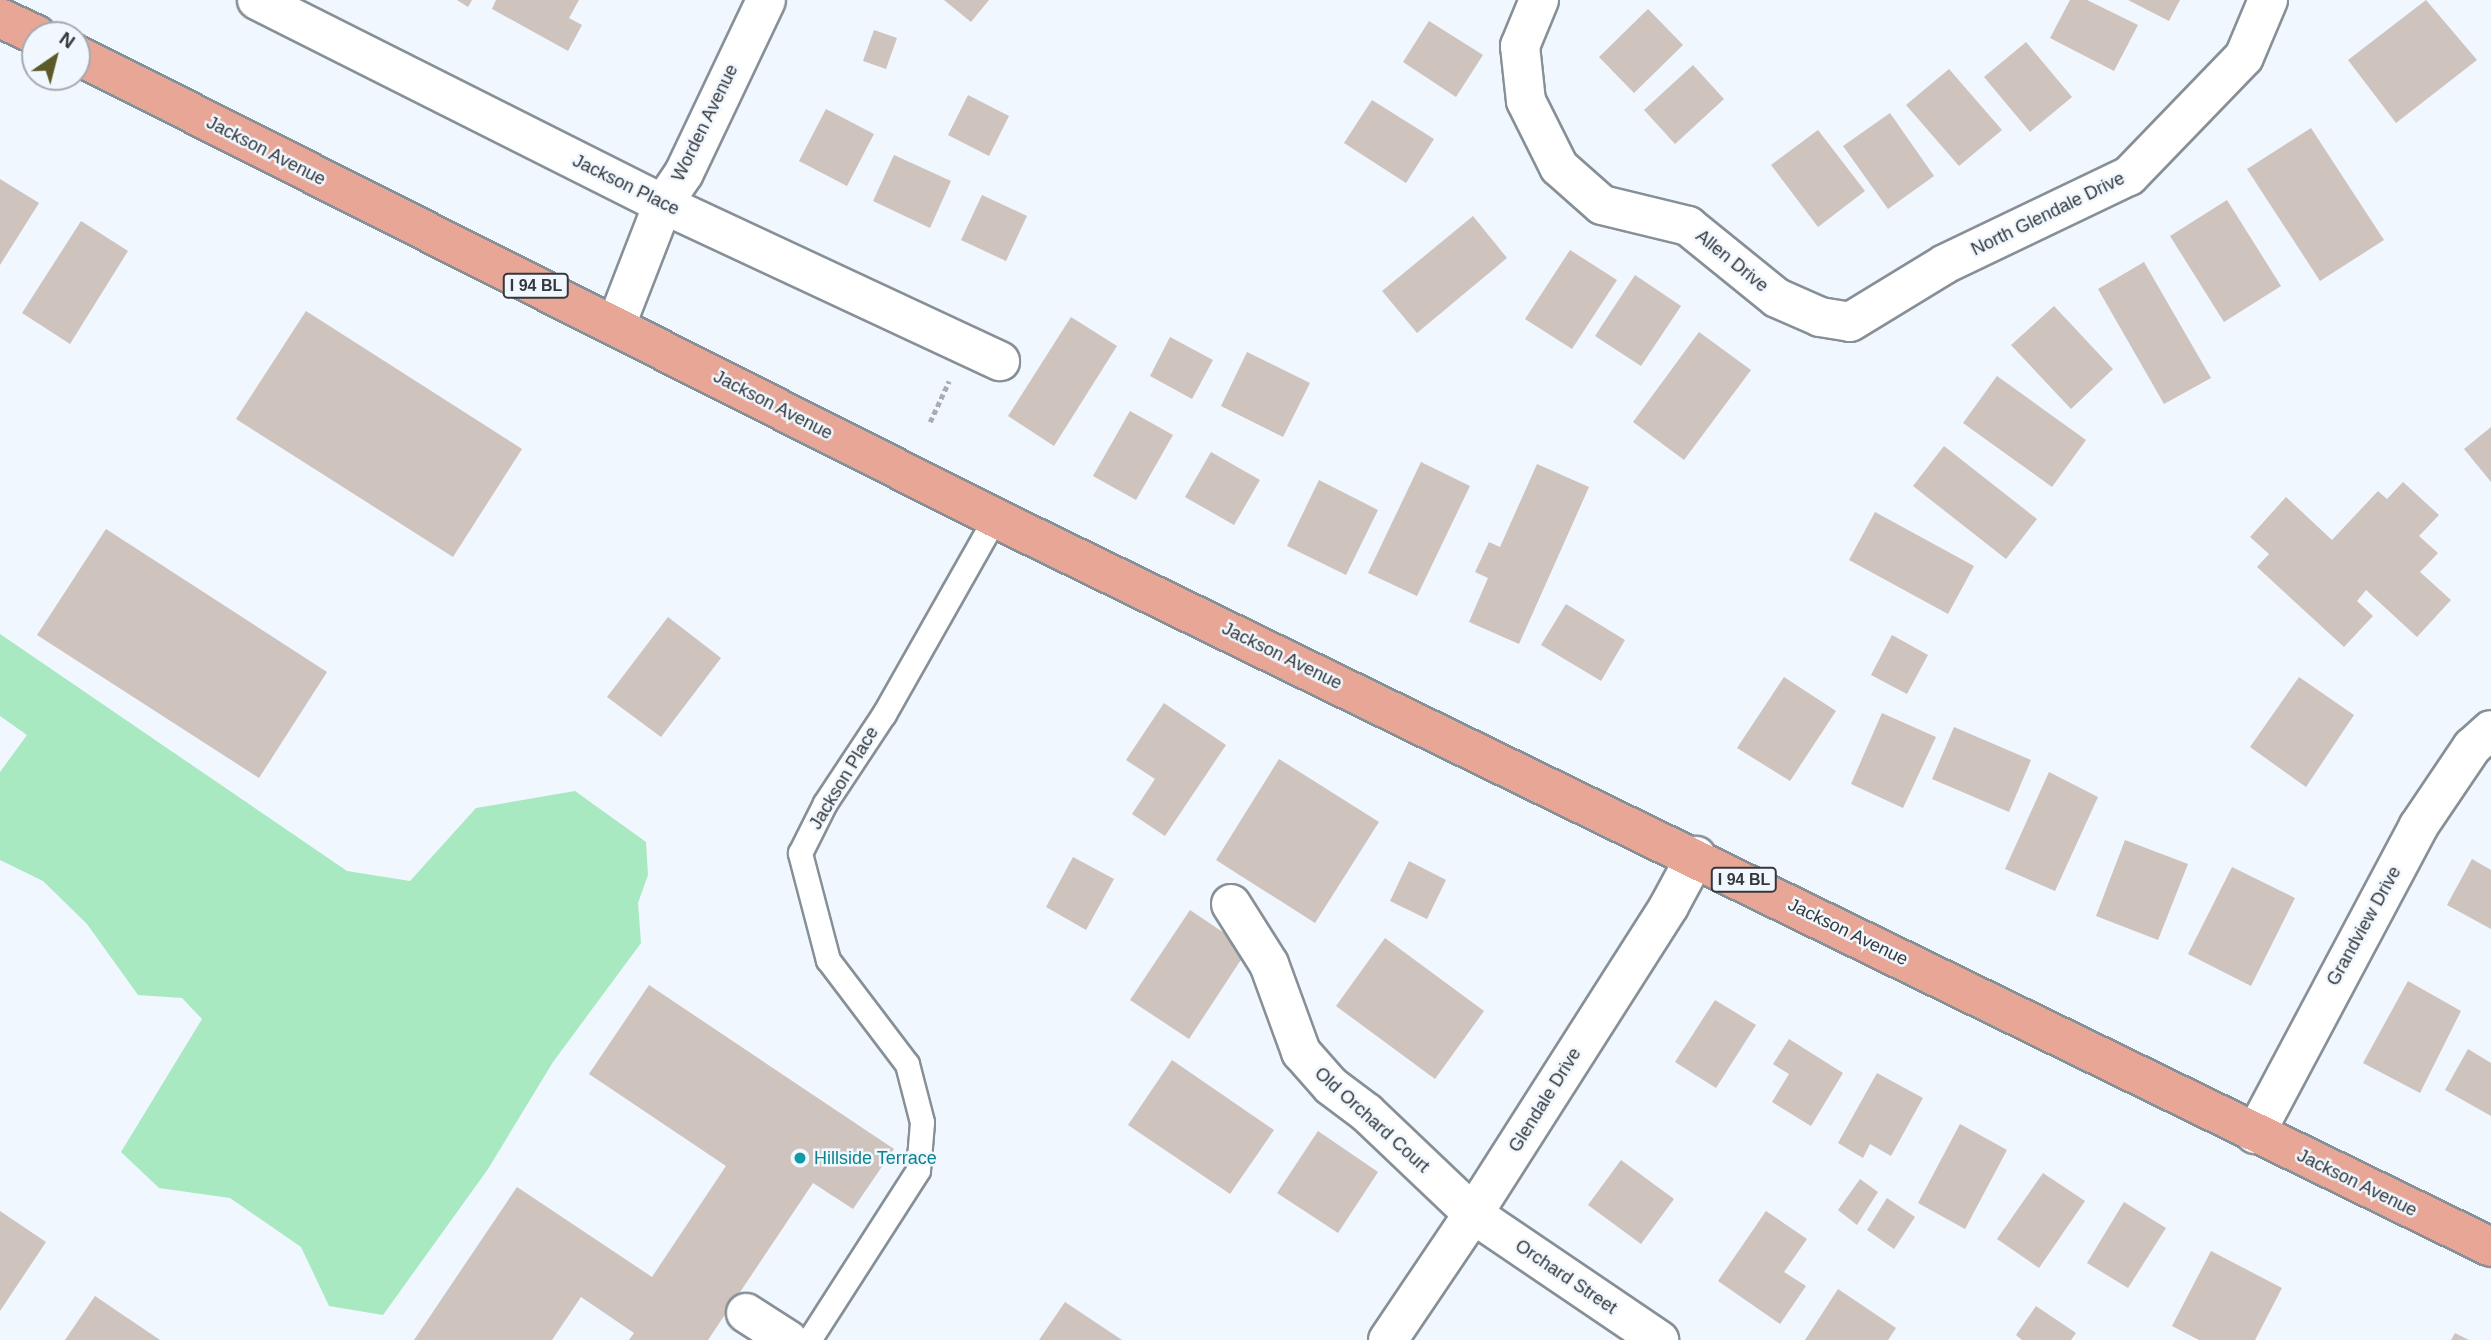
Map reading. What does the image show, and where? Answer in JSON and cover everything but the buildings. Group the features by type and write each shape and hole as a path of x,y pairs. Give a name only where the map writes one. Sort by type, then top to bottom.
{"main road":[{"path":"0,18 21,28"},
{"name":"Jackson Avenue","path":"91,62 995,518 1696,856 2255,1134 2491,1247"}],"street":[{"name":"Jackson Place","path":"257,0 663,204 1000,361"},
{"name":"Worden Avenue","path":"616,325 663,204 684,173 766,0"},
{"name":"Allen Drive","path":"1539,0 1520,46 1527,101 1559,167 1602,205 1688,226 1777,298 1820,317 1850,323 1881,307"},
{"name":"North Glendale Drive","path":"1881,307 1945,264 2129,176 2245,57 2268,0"},
{"name":"Grandview Drive","path":"2255,1134 2418,827 2472,747 2491,730"},
{"name":"Glendale Drive","path":"1388,1340 1474,1214 1696,856"},
{"name":"Old Orchard Court","path":"1231,904 1269,964 1301,1052 1331,1086 1367,1113 1474,1214"},
{"name":"Orchard Street","path":"1474,1214 1659,1340"},
{"path":"746,1313 788,1340"}],"lane":[{"name":"Jackson Place","path":"809,1340 918,1170 922,1122 907,1064 828,960 800,853 825,803 884,714 995,518"}],"path":[{"path":"930,422 953,371"}],"green space":[{"path":"0,634 347,871 410,881 476,808 575,791 646,842 648,875 638,903 641,943 553,1062 488,1169 383,1315 329,1306 301,1247 230,1198 159,1188 121,1152 202,1019 182,998 138,995 87,924 43,881 0,860 0,772 27,735 0,716"}],"place":[{"name":"Hillside Terrace","path":"800,1158"}]}
